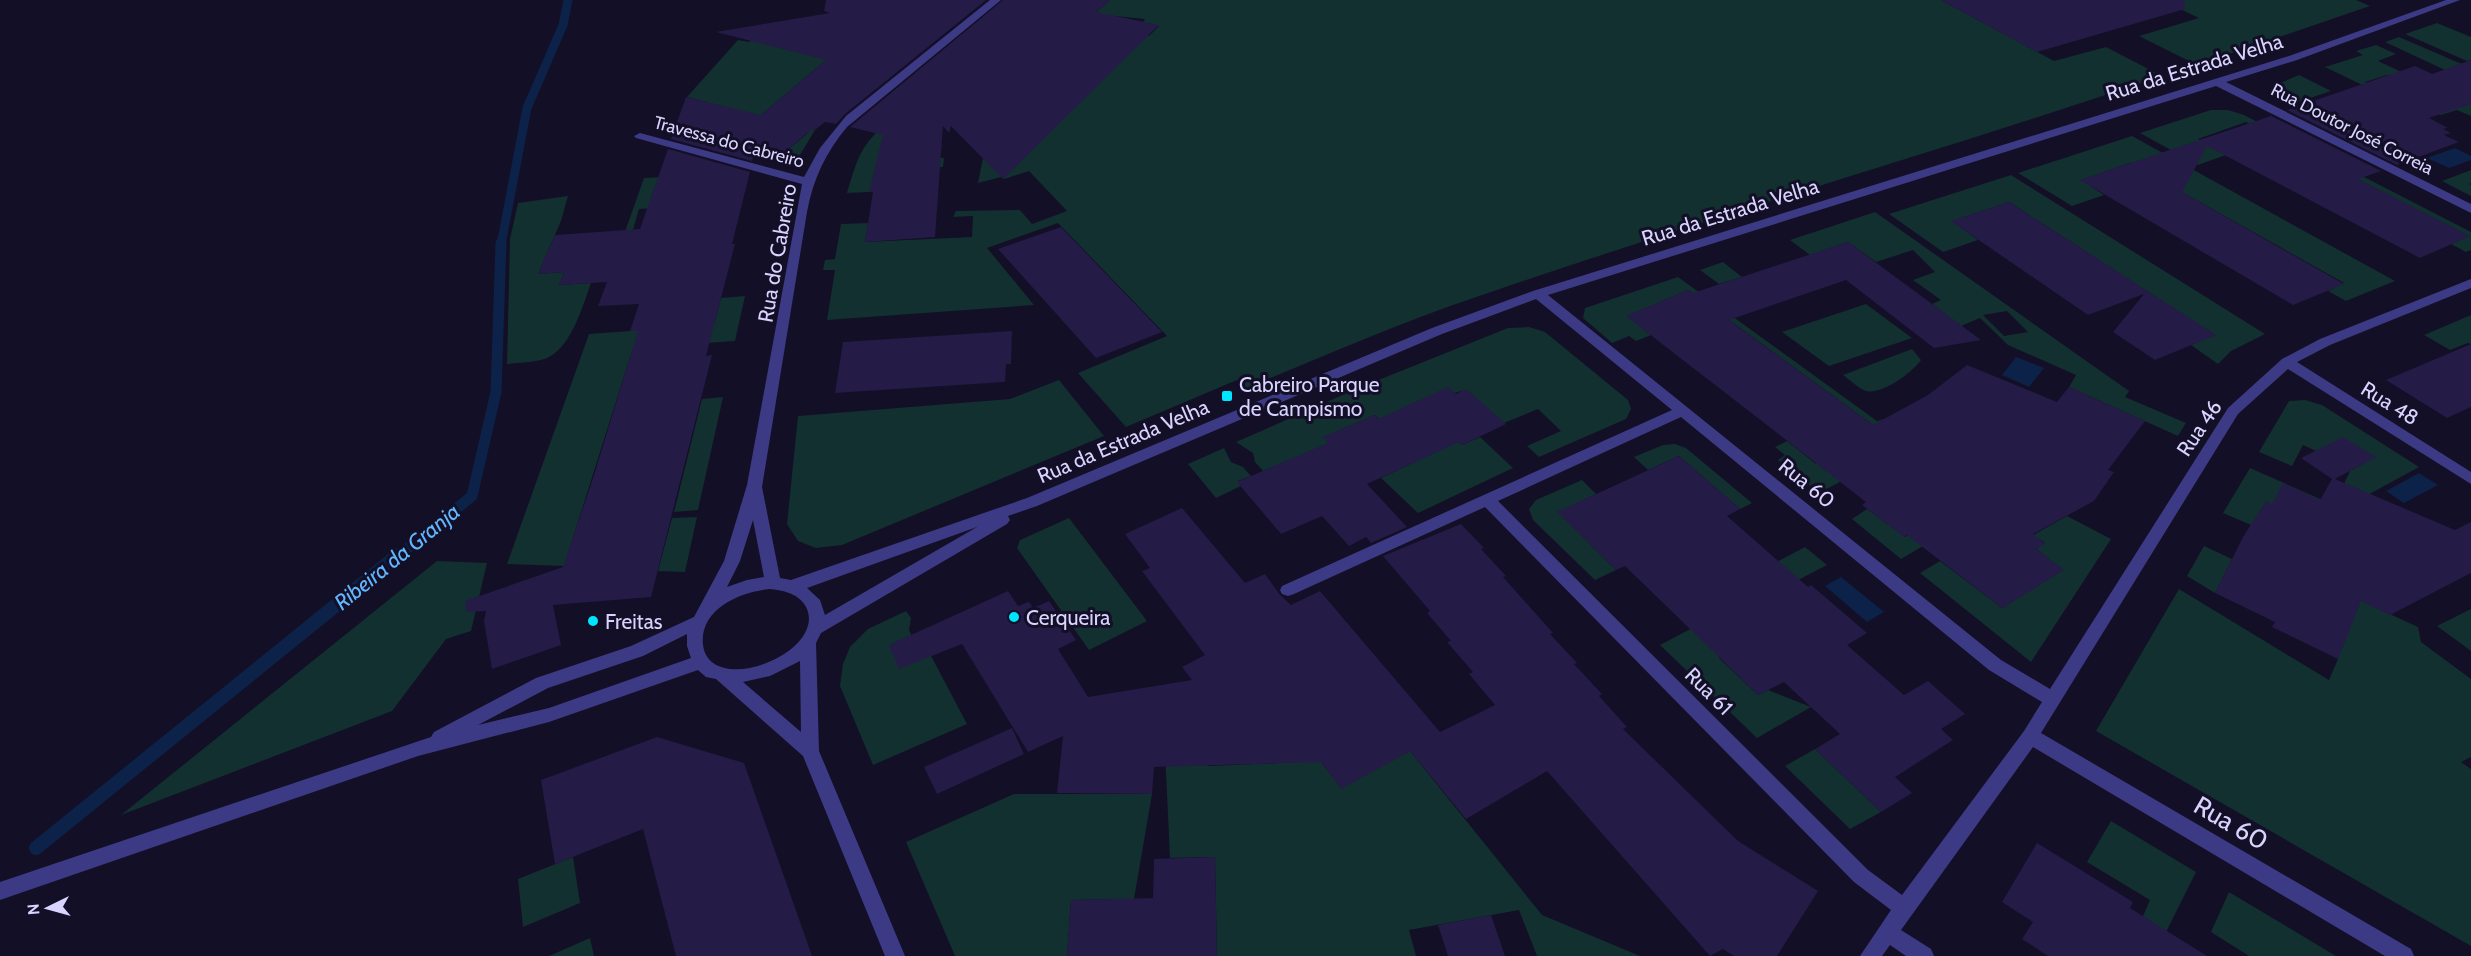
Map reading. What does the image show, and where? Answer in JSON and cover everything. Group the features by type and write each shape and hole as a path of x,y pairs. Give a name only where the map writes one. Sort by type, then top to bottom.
{"street":[{"name":"Rua do Cabreiro","path":"755,485 808,182 833,135 996,0"},
{"name":"Rua da Estrada Velha","path":"793,586 1032,502 1437,331 1538,294 2293,58 2455,0"},
{"name":"Rua Doutor José Correia","path":"2217,82 2471,209"},
{"name":"Travessa do Cabreiro","path":"640,136 808,182"},
{"name":"Rua 46","path":"2052,699 2233,411 2287,362 2325,342 2471,283"},
{"name":"Rua 60","path":"1538,294 1995,665 2052,699"},
{"name":"Rua 48","path":"2287,362 2471,479"},
{"path":"1288,590 1682,411"},
{"path":"755,485 773,582"},
{"path":"755,485 729,569 703,615 695,643 701,662 721,674 810,751"},
{"name":"Rua 61","path":"1487,499 1861,876 1905,909"},
{"name":"Rua da Estrada Velha","path":"812,636 1032,502"},
{"path":"418,748 542,683 636,651 703,615 722,597 738,589 773,582 793,586 806,593 814,603 817,615 812,636 810,751 895,956"},
{"path":"721,674 753,676 769,671 791,659 812,636"},
{"path":"0,891 418,748 549,715 701,662"},
{"path":"1870,956 2030,736 2052,699"},
{"name":"Rua 60","path":"2030,736 2404,956"},
{"path":"1887,932 1924,956"}],"green space":[{"path":"1107,0 1941,0 2054,61 2106,47 2162,76 1541,275 1453,305 1246,388 1237,380 1126,427 1078,373 1167,336 1058,223 987,248 1034,305 827,320 835,270 823,270 825,260 835,259 841,224 868,223 865,242 972,237 973,216 953,217 956,211 1020,210 1032,224 1067,211 1029,171 1004,179 1001,177 978,183 1021,9 1149,36 1159,26 1143,22 1145,19 1094,14 1109,1"},
{"path":"2161,0 2356,0 2370,6 2197,65 2139,36 2199,18"},
{"path":"2437,23 2471,37 2471,60 2467,61 2405,34"},
{"path":"766,31 826,60 760,116 687,97 738,40 749,42"},
{"path":"2399,37 2471,68 2445,70 2385,42"},
{"path":"2376,45 2396,54 2378,61 2410,76 2426,71 2471,97 2471,116 2457,110 2441,115 2423,107 2424,92 2387,75 2365,82 2412,105 2408,107 2325,67 2363,55 2356,51"},
{"path":"2299,75 2331,91 2289,105 2272,90 2273,86"},
{"path":"2211,110 2228,110 2244,115 2471,232 2471,250 2466,252 2451,244 2469,236 2246,122 2198,139 2226,155 2198,165 2140,133"},
{"path":"893,117 917,158 944,158 943,167 922,168 869,192 847,193 862,150"},
{"path":"791,124 815,130 794,165 775,160 808,133"},
{"path":"2132,136 2395,281 2346,301 2328,291 2344,283 2130,163 2081,180 2104,195 2072,206 2018,173"},
{"path":"2471,170 2471,183 2469,184 2471,185 2471,196 2442,181"},
{"path":"2011,175 2265,334 2231,351 2218,364 2191,345 2215,335 2009,202 1952,221 1978,240 1943,252 1889,214"},
{"path":"685,176 731,184 654,189 651,199 674,198 666,222 698,220 691,243 652,246 643,270 621,272 619,276 609,277 644,178","holes":["657,208 651,228 633,230 639,209"]},
{"path":"568,196 561,221 538,274 564,272 559,285 591,283 576,324 557,351 541,360 507,364 510,239 518,203"},
{"path":"1875,212 2129,391 2125,397 2186,423 2178,436 2069,387 2076,375 2008,345 1980,318 1961,326 1932,304 1941,300 1913,280 1935,272 1913,250 1876,262 1848,242 1810,255 1790,240","holes":["2007,311 2028,332 2004,336 1983,315"]},
{"path":"1723,262 1742,277 1719,284 1700,270"},
{"path":"1678,277 1877,421 1884,419 1881,460 1819,493 1778,460 1785,455 1775,447 1787,441 1816,464 1880,430 1688,290 1627,316 1651,335 1636,341 1629,336 1612,343 1583,318 1585,308"},
{"path":"745,296 735,341 633,348 564,566 507,564 589,334 714,325 721,298"},
{"path":"1866,304 1912,338 1829,366 1782,332"},
{"path":"2471,315 2471,344 2450,350 2424,335"},
{"path":"1529,327 1545,332 1628,400 1631,409 1626,419 1539,457 1527,446 1561,431 1538,409 1504,423 1466,390 1416,403 1462,445 1480,437 1513,468 1418,513 1381,478 1419,460 1375,415 1324,437 1347,463 1284,462 1263,471 1255,462 1253,453 1236,442 1361,387 1508,328"},
{"path":"1912,349 1921,360 1904,376 1880,390 1866,391 1843,375"},
{"path":"1059,380 1104,436 842,545 816,548 798,541 787,524 798,416 1010,399"},
{"path":"723,397 698,510 674,512 702,399"},
{"path":"2305,400 2322,405 2419,467 2364,497 2342,488 2350,471 2375,457 2316,451 2303,445 2292,466 2259,452 2289,401"},
{"path":"1675,444 1686,448 1752,503 1740,509 1679,456 1648,470 1634,457 1663,445"},
{"path":"1224,448 1231,462 1243,467 1251,476 1238,481 1241,486 1216,498 1188,464"},
{"path":"2250,468 2386,528 2251,525 2223,513"},
{"path":"1582,480 1596,494 1558,512 1616,570 1595,580 1533,520 1529,509 1536,500"},
{"path":"1971,496 2004,498 1901,559 1852,519 1867,509 1905,537"},
{"path":"2067,516 2111,539 2031,662 1920,573 1940,561 2002,608 2063,570 2036,549 2045,543 2033,535"},
{"path":"697,517 685,572 658,571 672,518"},
{"path":"1069,518 1147,621 1089,650 1017,548 1020,540"},
{"path":"2204,546 2232,559 2215,593 2187,576"},
{"path":"1805,547 1827,565 1771,594 1750,576"},
{"path":"437,561 487,563 471,631 446,639 392,711 121,815"},
{"path":"2314,579 2418,627 2421,642 2471,679 2471,757 2461,762 2471,769 2471,946 2096,731 2179,589 2329,680 2338,659"},
{"path":"2471,609 2471,651 2437,626"},
{"path":"906,611 911,618 909,630 916,644 929,652 967,724 873,765 840,686 843,664 850,647 868,629"},
{"path":"1715,616 1719,658 1758,695 1768,690 1811,707 1757,738 1660,645"},
{"path":"1261,685 1341,788 1410,751 1542,915 1640,956 1537,956 1519,910 1409,930 1416,956 1217,956 1215,857 1170,858 1165,751 1209,766 1279,763 1276,725"},
{"path":"1815,749 1881,812 1850,829 1785,766"},
{"path":"1014,794 1152,794 1134,899 1071,900 1067,956 955,956 906,842"},
{"path":"2111,821 2196,872 2155,954 2132,941 2150,900 2087,862"},
{"path":"573,857 580,903 523,927 518,879"},
{"path":"2229,892 2336,956 2249,956 2211,932"},
{"path":"590,938 594,956 549,956"}],"water":[{"path":"2455,148 2471,156 2471,160 2449,168 2427,158"},
{"path":"2016,357 2044,368 2029,387 2002,375"},
{"path":"2419,473 2438,485 2404,503 2386,491"},
{"path":"1841,577 1884,612 1867,622 1825,586"}],"building":[{"path":"826,0 986,0 845,114 836,124 825,122 815,130 812,129 775,160 754,155 752,161 671,139 686,97 761,115 826,60 716,32 830,13 824,11"},
{"path":"1003,0 1110,0 1096,12 1159,25 1003,179 951,126 949,133 943,126 935,237 865,242 873,192 869,192 883,135 850,127"},
{"path":"1941,0 2184,0 2185,9 2037,52"},
{"path":"2471,60 2471,104 2429,118 2448,128 2443,129 2451,133 2444,135 2459,142 2397,165 2287,110 2415,66 2432,74"},
{"path":"2271,116 2381,171 2358,179 2470,236 2420,258 2207,146 2182,192 2344,284 2293,305 2080,180"},
{"path":"668,149 750,172 732,244 735,244 706,356 712,355 651,597 553,605 561,645 492,669 484,621 486,611 467,612 465,601 563,567 638,331 630,331 639,304 598,306 607,282 559,285 564,272 538,274 555,235 640,229"},
{"path":"2009,202 2216,335 2155,360 2113,332 2144,294 2088,315 1951,221"},
{"path":"1061,227 1162,332 1096,358 998,249"},
{"path":"1848,242 1981,340 1934,348 1846,280 1729,320 1873,425 1928,395 1967,365 2057,402 2069,387 2145,421 2108,470 2114,472 2094,501 2033,534 2045,544 2036,549 2064,570 2002,608 1907,535 1904,537 1862,505 1866,502 1626,316 1688,290 1693,293"},
{"path":"1012,331 1011,364 1006,364 1005,382 835,393 843,342"},
{"path":"2471,344 2471,407 2447,418 2386,380"},
{"path":"1448,387 1456,394 1466,389 1506,424 1462,445 1459,442 1367,484 1407,527 1371,543 1366,537 1349,546 1322,516 1281,534 1237,482 1328,443 1323,437 1375,415 1378,419"},
{"path":"2343,437 2376,457 2335,479 2455,530 2471,522 2471,573 2390,615 2361,601 2338,659 2272,627 2275,622 2215,593 2243,537 2266,501 2272,504 2283,483 2320,500 2332,479 2301,458"},
{"path":"1679,456 1740,509 1727,516 1808,587 1811,585 1867,633 1847,645 1904,695 1928,681 1965,714 1941,729 1953,740 1895,777 1912,793 1881,812 1815,749 1840,734 1784,682 1758,695 1625,566 1616,570 1557,512"},
{"path":"1182,508 1245,583 1265,574 1280,595 1291,605 1320,591 1440,732 1495,705 1469,674 1473,672 1447,642 1451,641 1427,613 1430,611 1383,556 1461,524 1484,548 1481,549 1506,576 1503,577 1577,663 1574,664 1602,694 1599,696 1627,727 1623,729 1738,841 1818,891 1777,956 1734,956 1723,949 1710,956 1547,771 1466,819 1410,751 1341,789 1321,762 1154,767 1152,794 1057,793 1063,736 1028,752 962,644 899,669 889,645 1008,591 1018,606 1029,602 1033,608 1049,601 1076,640 1058,649 1088,697 1192,680 1182,667 1205,655 1142,571 1150,568 1125,534"},
{"path":"1012,728 1024,754 937,794 924,767"},
{"path":"657,737 744,763 812,956 676,956 643,829 555,864 541,780"},
{"path":"2037,843 2133,902 2130,908 2207,956 2048,956 2022,939 2033,922 2002,902"},
{"path":"1215,857 1217,956 1067,956 1071,900 1153,898 1154,859"},
{"path":"1491,915 1505,956 1448,956 1438,925"}],"waterway":[{"name":"Ribeira da Granja","path":"501,245 527,108 563,25 568,0"},
{"name":"Ribeira da Granja","path":"397,557 472,496 496,392 501,243"},
{"name":"Ribeira da Granja","path":"36,848 398,555"}],"place":[{"name":"Cabreiro Parque de Campismo","path":"1227,396"},
{"name":"Cerqueira","path":"1014,617"},
{"name":"Freitas","path":"593,621"}]}
